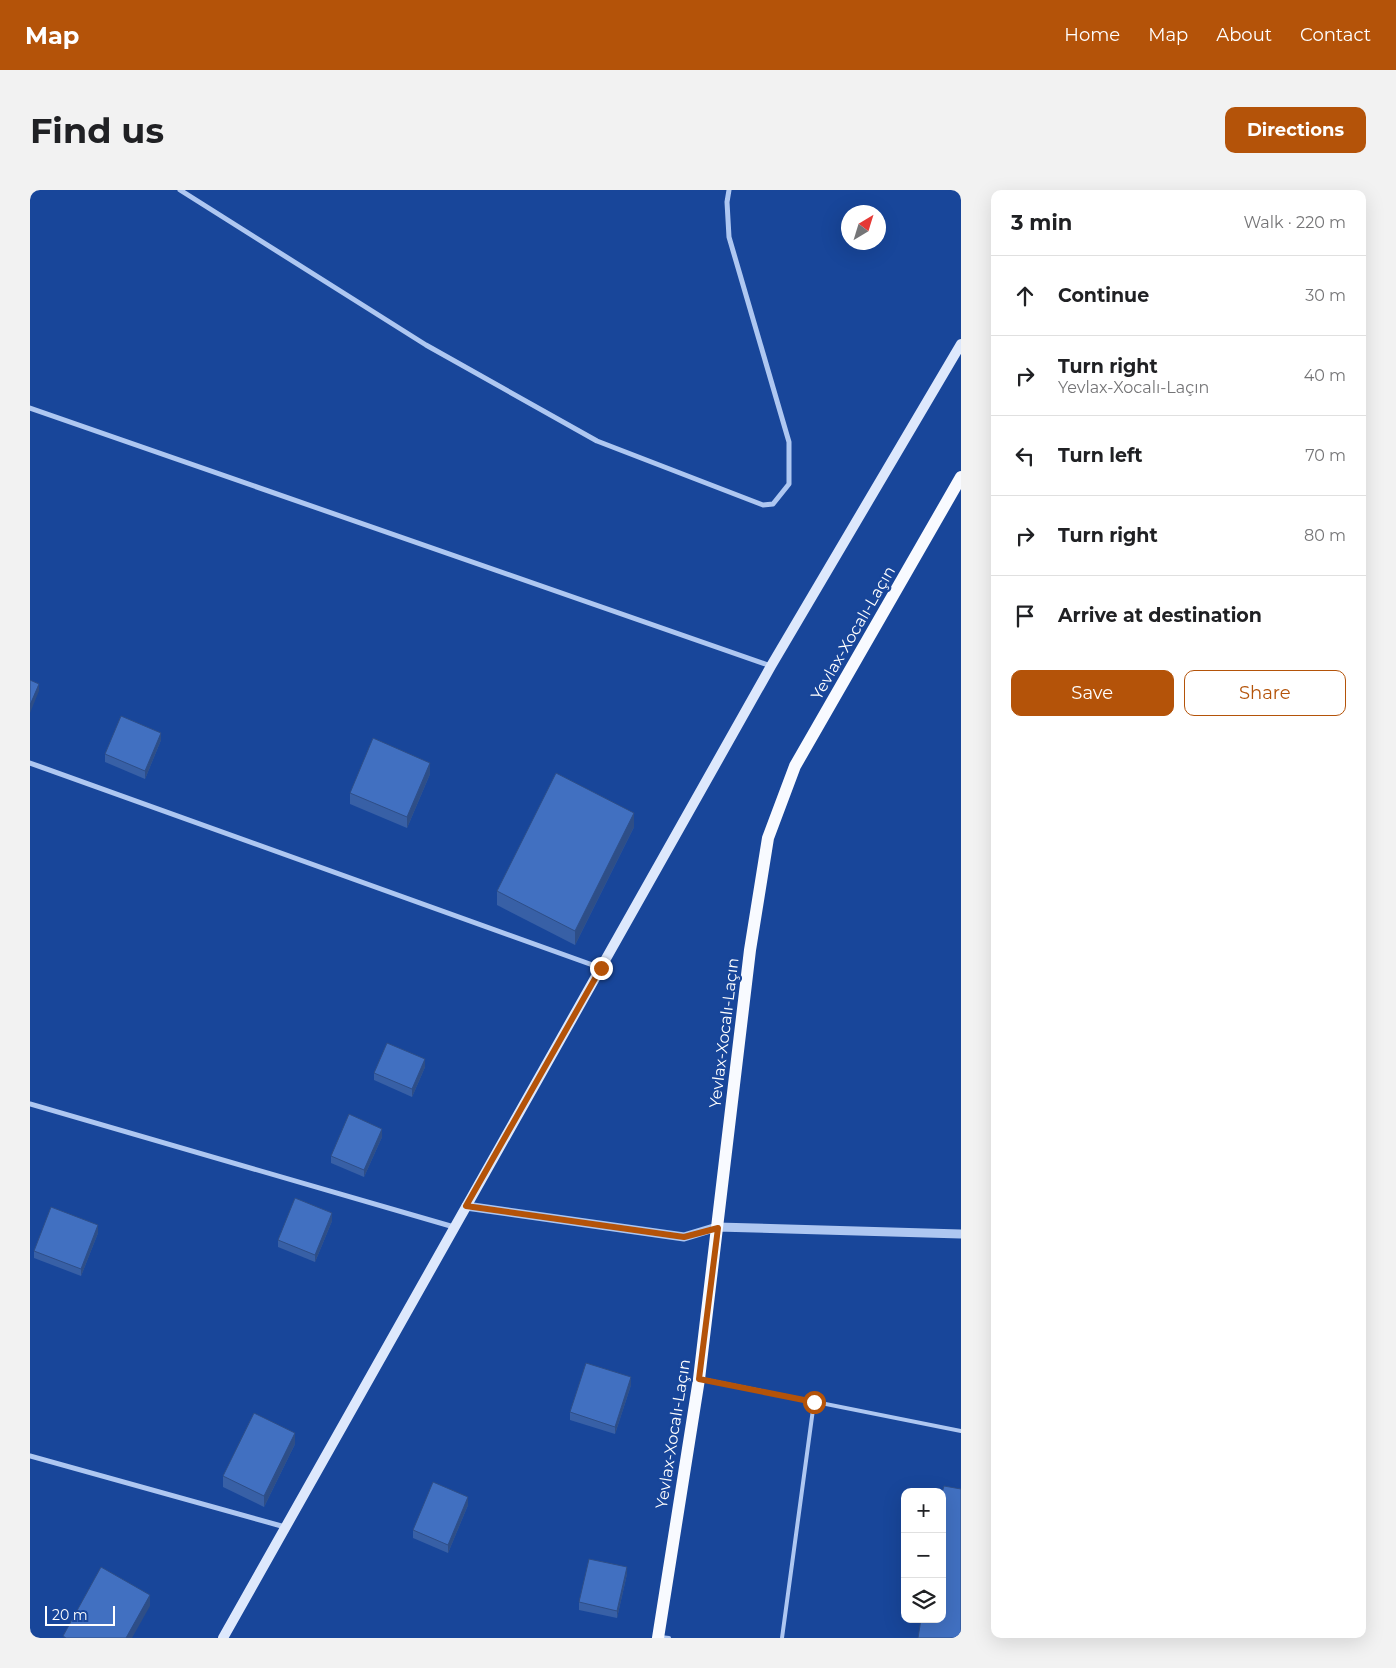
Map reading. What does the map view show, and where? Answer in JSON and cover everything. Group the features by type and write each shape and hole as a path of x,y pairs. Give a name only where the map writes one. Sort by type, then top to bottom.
{"main road":[{"path":"222,1638 771,666 961,344"},
{"name":"Yevlax-Xocalı-Laçın","path":"662,1637 699,1379 750,950 768,838 795,766 961,477"}],"street":[{"path":"180,190 426,344 597,442 763,505 773,504 789,484 788,442 729,237 727,202 729,190"},
{"path":"30,408 771,666"},
{"path":"30,763 601,968"},
{"path":"30,1104 454,1227"},
{"path":"466,1206 684,1237 718,1228 961,1234"},
{"path":"30,1456 285,1527"}],"lane":[{"path":"699,1379 961,1431"},
{"path":"782,1638 814,1402"}],"building":[{"path":"30,680 39,684 30,705"},
{"path":"121,716 161,733 145,771 105,754"},
{"path":"373,738 430,763 407,817 350,793"},
{"path":"556,773 634,813 575,931 497,891"},
{"path":"387,1043 425,1059 412,1089 374,1073"},
{"path":"349,1114 382,1129 364,1170 331,1156"},
{"path":"295,1198 332,1213 315,1255 278,1240"},
{"path":"51,1207 98,1225 81,1269 34,1251"},
{"path":"586,1363 631,1377 615,1427 570,1412"},
{"path":"254,1413 295,1433 264,1496 223,1476"},
{"path":"433,1482 468,1497 448,1545 413,1530"},
{"path":"944,1486 961,1489 961,1638 918,1638 920,1623 946,1623 946,1488 943,1488"},
{"path":"589,1559 627,1567 617,1611 579,1602"},
{"path":"101,1567 150,1595 126,1638 66,1638 63,1636"}],"route":[{"path":"601,968 466,1206 684,1237 718,1228 699,1379 814,1402"}]}
